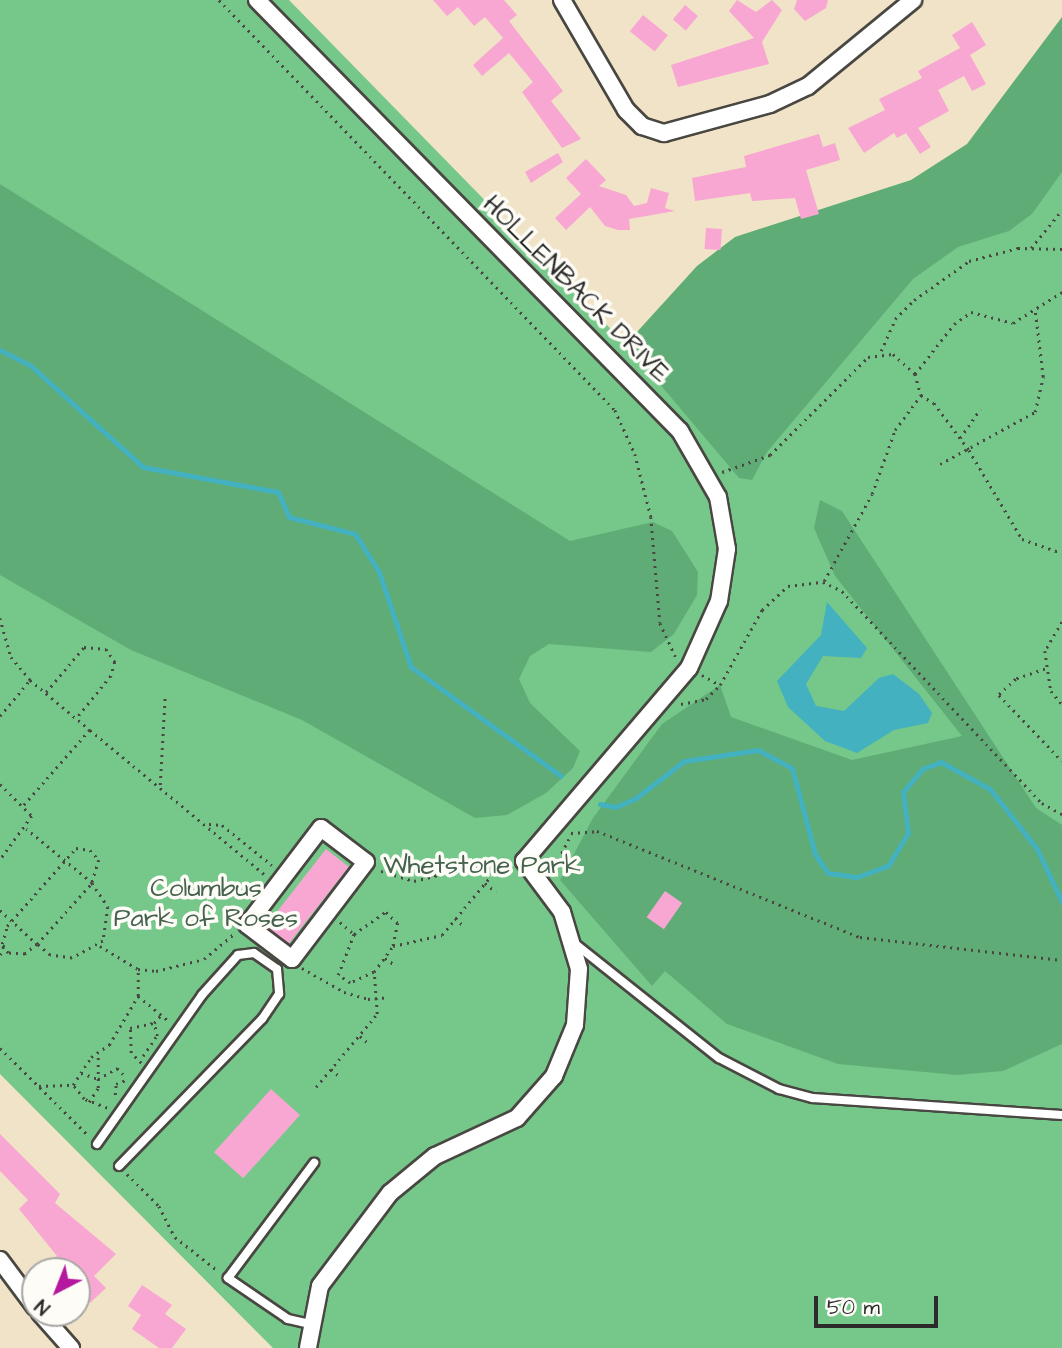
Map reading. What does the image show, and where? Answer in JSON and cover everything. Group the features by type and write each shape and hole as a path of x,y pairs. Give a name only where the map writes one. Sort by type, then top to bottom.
{"street":[{"name":"HOLLENBACK DRIVE","path":"257,0 657,406 708,476 724,522 726,578 689,668 524,861"},
{"path":"562,0 626,110 653,130 686,131 808,86 913,0"},
{"path":"321,828 366,862 292,959 247,925 321,828"},
{"path":"308,1348 310,1324 332,1263 390,1193 435,1156 517,1118 554,1076 580,997 573,942 551,893 524,861"},
{"path":"0,1260 21,1288"},
{"path":"52,1327 71,1348"}],"lane":[{"path":"573,942 719,1058 779,1089 813,1098 1061,1115"},
{"path":"97,1144 202,995 238,955 254,953 278,969 279,993 262,1019 119,1166"},
{"path":"310,1324 288,1319 228,1278 314,1163"}],"path":[{"path":"219,0 615,410 635,454 651,517 660,623 668,649 689,668 720,685"},
{"path":"1031,248 1062,210"},
{"path":"708,476 770,455 868,357 881,351 895,320 940,280 990,253 1031,248 1062,249"},
{"path":"915,374 954,324 971,312 1013,323 1062,292"},
{"path":"940,464 1027,421 1042,398 1035,311"},
{"path":"881,351 915,374 920,395 969,450 1022,539 1062,553"},
{"path":"823,582 872,494 895,430 920,395"},
{"path":"960,438 981,409"},
{"path":"670,702 697,704 720,685 762,610 788,586 823,582 842,591 1042,803 1062,814"},
{"path":"0,618 11,657 30,680 209,824 213,834 281,880"},
{"path":"1062,622 1045,651 1045,669 1062,704"},
{"path":"45,693 84,647 106,649 114,671 77,718"},
{"path":"1045,669 1016,679 999,695 1062,761"},
{"path":"0,716 30,680"},
{"path":"160,785 165,696"},
{"path":"24,805 90,730"},
{"path":"0,784 24,805 32,816 26,829 0,860"},
{"path":"209,824 222,825 281,880"},
{"path":"26,829 92,883 108,907 99,946"},
{"path":"571,833 597,831 860,937 1062,960"},
{"path":"0,956 11,920 76,848 90,850 100,866 92,883 25,954 3,947"},
{"path":"393,946 434,940 506,858"},
{"path":"366,862 394,880 414,881 506,858 524,861"},
{"path":"485,883 496,892"},
{"path":"0,910 37,944 60,958 99,946 138,969 192,963 216,952 247,925"},
{"path":"386,912 398,923 393,946 374,972 350,983 338,975 354,934 386,912"},
{"path":"455,918 466,927"},
{"path":"347,928 354,934"},
{"path":"385,958 395,965"},
{"path":"292,959 344,992 376,999 389,997"},
{"path":"73,1086 121,1024 138,996 138,969"},
{"path":"316,1087 377,1014 374,972"},
{"path":"138,996 161,1015 169,1027"},
{"path":"121,1024 131,1028 154,1023 161,1015"},
{"path":"154,1023 159,1048"},
{"path":"131,1028 133,1058 143,1063 151,1061"},
{"path":"142,1072 143,1049 164,1031"},
{"path":"359,1035 368,1043"},
{"path":"89,1102 98,1079 98,1054"},
{"path":"81,1073 98,1079 117,1068 127,1079"},
{"path":"330,1069 339,1076"},
{"path":"38,1086 73,1086 89,1102 110,1108 116,1084 136,1077"}],"green space":[{"name":"Whetstone Park","path":"0,0 289,0 735,456 1062,45 1062,1348 273,1348 0,1074"},
{"path":"1062,17 1062,172 1032,214 1009,231 958,247 913,279 767,452 752,480 739,478 626,344 697,266 735,237 911,180 967,144"},
{"path":"0,184 570,541 653,522 672,531 698,572 697,595 674,634 651,652 549,644 530,656 519,679 530,703 580,751 573,768 546,793 507,815 475,818 302,720 131,650 0,575"},
{"path":"820,500 842,511 1036,808 1062,825 1062,1044 1003,1071 957,1075 838,1064 727,1024 665,971 652,986 560,880 593,818 662,724 720,685 731,717 852,760 962,736 835,576 814,528"}],"water":[{"path":"827,602 867,648 861,658 823,656 806,684 816,706 844,711 879,678 893,674 919,694 932,713 928,723 894,730 857,753 825,741 788,707 777,681 821,635"}],"building":[{"path":"433,0 504,0 517,15 509,21 563,91 551,101 581,139 562,148 522,92 533,82 509,53 482,76 473,65 503,38 485,17 474,26 458,7 447,16"},
{"path":"737,0 756,12 772,0 782,10 762,42 769,64 678,87 671,65 754,38 729,11"},
{"path":"797,0 828,0 826,8 805,21 794,9"},
{"path":"685,5 698,16 686,30 673,20"},
{"path":"643,15 668,35 655,51 630,31"},
{"path":"972,22 986,45 970,55 986,84 972,91 964,76 938,90 949,111 918,128 931,147 920,154 906,133 897,138 894,133 864,153 848,128 885,110 879,99 922,78 918,71 960,48 952,35"},
{"path":"819,134 823,147 835,143 840,160 806,170 819,214 801,219 795,198 752,201 750,193 695,201 692,178 746,167 744,156"},
{"path":"558,153 563,162 531,183 525,172"},
{"path":"586,159 606,180 599,186 626,195 634,206 647,203 651,188 669,193 665,208 675,211 629,219 630,230 618,230 605,226 590,207 566,230 555,218 581,194 566,178"},
{"path":"706,228 722,229 720,250 705,249"},
{"path":"326,849 349,867 289,944 266,926"},
{"path":"665,891 682,903 664,929 647,917"},
{"path":"271,1089 300,1115 243,1178 214,1152"},
{"path":"0,1134 60,1194 55,1203 116,1254 94,1276 106,1288 91,1302 91,1257 56,1257 19,1209 28,1200 0,1171"},
{"path":"142,1285 172,1305 165,1314 186,1329 172,1348 159,1348 132,1329 141,1315 128,1306"}],"waterway":[{"path":"0,350 31,366 143,467 278,492 289,517 355,534 379,572 411,667 561,776"},
{"path":"600,804 616,807 636,798 684,761 758,750 792,768 815,854 828,873 857,877 888,866 908,833 903,792 922,769 941,762 990,789 1037,849 1062,902"}],"park label":[{"name":"Columbus Park of Roses","path":"206,904"}]}
